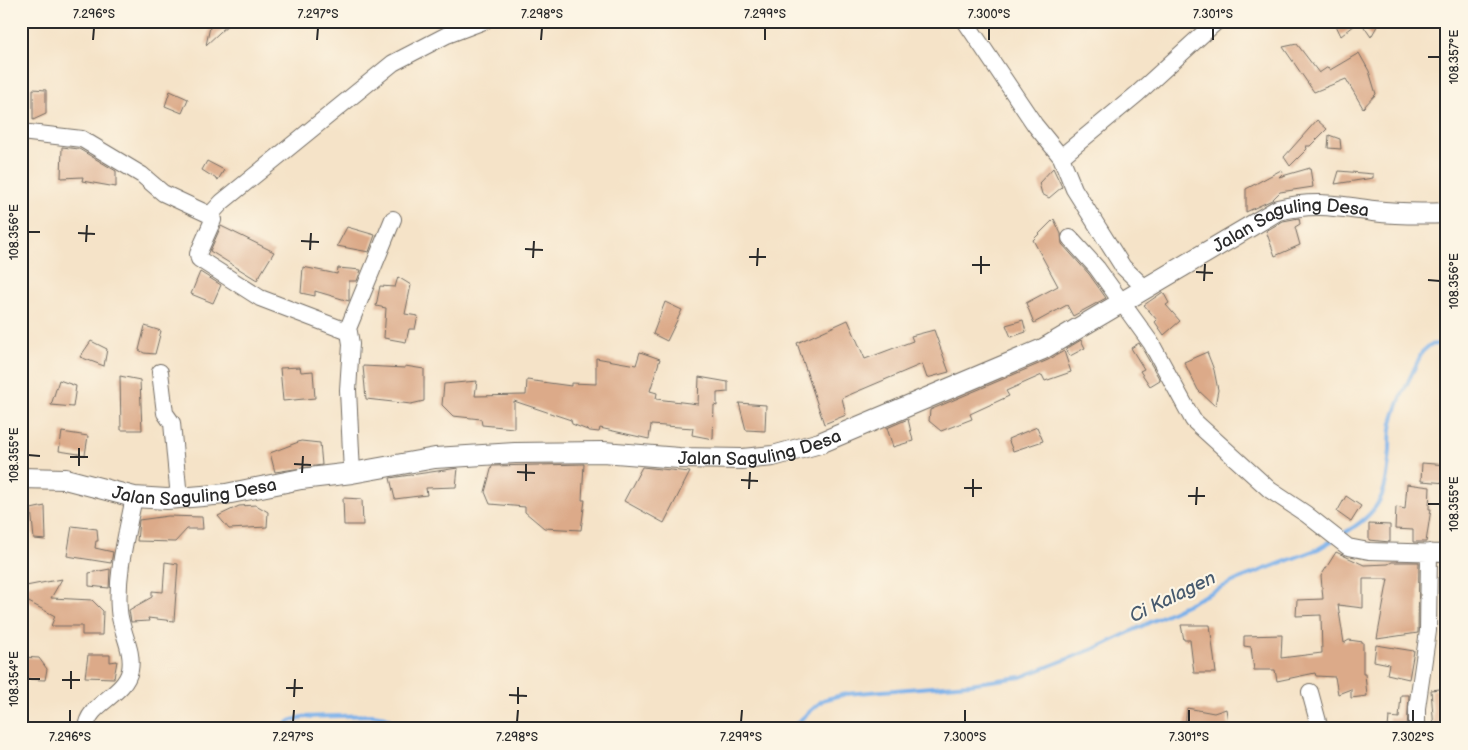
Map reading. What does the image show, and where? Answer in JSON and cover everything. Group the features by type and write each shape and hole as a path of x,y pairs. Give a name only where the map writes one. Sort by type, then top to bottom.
{"street":[{"path":"210,215 222,202 392,63 447,35 484,21"},
{"path":"965,21 1035,125 1060,157 1074,189 1122,267 1146,289"},
{"path":"1060,157 1137,94 1216,21"},
{"path":"21,132 82,139 142,174 163,193 210,215 213,220 198,254 200,259 260,298 347,331 352,336 348,390 352,473"},
{"name":"Jalan Saguling Desa","path":"21,478 65,479 134,497 180,498 226,494 301,479 352,473 435,458 514,453 603,452 679,458 733,459 773,456 820,443 1043,349 1278,210 1302,204 1334,204 1374,211 1417,214 1447,213"},
{"path":"347,331 393,219"},
{"path":"1070,238 1097,268 1151,343 1193,420 1270,490 1348,547 1369,551 1447,553"},
{"path":"160,372 164,413 172,423 180,498"},
{"path":"86,729 88,717 119,690 127,680 130,669 129,652 120,619 119,581 134,497"},
{"path":"1417,729 1417,708 1428,631 1429,552"},
{"path":"1310,692 1320,729"}],"building":[{"path":"217,21 232,21 206,45 210,27"},
{"path":"1334,21 1360,21 1341,36"},
{"path":"1360,21 1380,21 1371,37"},
{"path":"1297,44 1319,73 1328,67 1330,70 1359,53 1369,71 1376,94 1363,108 1346,79 1314,92 1283,47"},
{"path":"33,89 46,90 46,114 33,120"},
{"path":"170,91 188,99 182,113 165,106"},
{"path":"1317,120 1327,129 1310,146 1306,146 1307,149 1290,166 1284,157"},
{"path":"1329,135 1340,139 1341,149 1328,148"},
{"path":"62,147 79,149 116,171 116,187 82,181 83,177 61,178"},
{"path":"207,161 224,170 218,180 202,170"},
{"path":"1053,168 1062,187 1049,198 1042,194 1039,183"},
{"path":"1310,168 1313,187 1280,192 1272,200 1246,212 1246,189 1281,170 1283,173 1279,177"},
{"path":"1339,171 1373,174 1373,178 1335,184"},
{"path":"1299,218 1300,224 1295,227 1300,245 1275,256 1266,231 1283,221"},
{"path":"1054,219 1061,234 1062,244 1089,274 1106,298 1073,316 1067,305 1034,323 1026,303 1058,286 1033,240"},
{"path":"221,226 274,252 257,280 210,251"},
{"path":"347,227 375,235 369,252 337,246"},
{"path":"303,267 337,274 338,268 361,270 357,281 349,281 349,301 315,291 315,296 301,293"},
{"path":"200,272 221,285 213,303 191,294"},
{"path":"398,277 411,285 405,314 418,316 415,329 409,329 406,342 384,338 386,308 376,306 380,286 395,287"},
{"path":"1163,292 1169,303 1166,305 1180,321 1164,335 1155,322 1157,320 1144,305"},
{"path":"665,302 682,310 667,341 653,334"},
{"path":"848,320 865,359 913,341 911,336 934,330 949,372 927,378 922,364 842,398 846,415 824,424 797,343"},
{"path":"1023,320 1026,332 1011,337 1006,325"},
{"path":"145,326 161,331 155,354 144,353 139,350"},
{"path":"1081,340 1085,348 1070,356 1066,349"},
{"path":"91,341 107,349 104,366 80,357"},
{"path":"1139,343 1160,380 1150,386 1140,371 1144,369 1131,348"},
{"path":"1064,351 1071,372 1045,381 1042,375 1006,391 1009,396 970,414 972,419 941,431 929,421 930,410 1048,360"},
{"path":"640,352 660,359 650,391 657,393 656,399 698,404 699,377 728,382 728,392 717,393 717,406 714,405 713,439 692,435 693,428 651,425 649,439 600,428 599,432 590,431 572,424 571,420 514,401 514,428 482,425 481,419 453,416 442,405 444,384 477,381 475,396 526,395 527,380 571,386 571,383 596,384 596,358 636,365"},
{"path":"1207,352 1214,370 1218,390 1215,406 1198,390 1184,362"},
{"path":"363,366 405,368 405,366 424,369 424,401 411,404 366,399"},
{"path":"300,367 301,372 313,371 315,398 283,401 280,368"},
{"path":"120,376 140,380 142,430 121,430"},
{"path":"59,380 76,386 73,407 51,405"},
{"path":"739,403 766,405 765,431 746,430"},
{"path":"908,419 913,441 893,447 887,428"},
{"path":"1037,427 1043,441 1013,451 1008,439"},
{"path":"62,432 88,436 85,455 59,451"},
{"path":"301,441 320,443 322,465 275,472 270,453"},
{"path":"1422,463 1447,465 1447,483 1421,481"},
{"path":"584,464 582,500 585,500 581,530 544,528 525,512 525,507 490,504 485,492 492,466"},
{"path":"642,467 690,472 664,523 624,501"},
{"path":"458,468 456,487 426,488 427,495 395,499 390,478"},
{"path":"1407,484 1430,487 1429,509 1431,509 1426,542 1413,542 1413,530 1395,529 1396,507 1405,509"},
{"path":"1346,496 1361,506 1351,522 1337,512"},
{"path":"343,498 362,499 363,525 344,525"},
{"path":"256,505 268,512 267,527 229,529 218,516 239,506"},
{"path":"45,506 46,540 34,539 31,509"},
{"path":"168,516 202,517 203,529 187,529 175,542 137,541 139,520"},
{"path":"1369,524 1390,525 1390,542 1369,540"},
{"path":"72,526 97,529 98,541 96,541 95,548 113,552 111,563 67,556"},
{"path":"1336,552 1364,565 1419,562 1418,633 1377,639 1388,579 1363,579 1363,608 1338,605 1344,643 1349,640 1363,642 1363,674 1365,674 1367,696 1351,698 1351,689 1338,694 1335,677 1316,676 1315,673 1277,681 1275,670 1254,670 1251,647 1244,646 1244,636 1282,635 1281,658 1322,653 1321,615 1296,616 1297,600 1323,599 1321,576"},
{"path":"165,562 178,564 174,621 148,618 149,621 131,622 129,610 152,597 152,591 163,592"},
{"path":"110,569 109,588 89,586 89,573"},
{"path":"62,579 51,598 92,600 103,611 102,635 82,635 82,626 51,626 55,616 25,600 26,586"},
{"path":"1181,625 1210,625 1216,673 1194,673 1190,640 1184,640"},
{"path":"1376,645 1414,651 1409,679 1387,674 1389,664 1374,661"},
{"path":"88,655 110,655 110,662 117,661 114,678 85,677"},
{"path":"21,657 39,658 47,669 45,680 21,679"},
{"path":"1440,689 1441,693 1447,693 1447,713 1443,713 1445,729 1434,729 1431,690"},
{"path":"1401,695 1409,695 1407,729 1388,728 1389,717 1399,718"},
{"path":"1187,708 1214,713 1226,709 1229,729 1185,729"}],"waterway":[{"name":"Ci Kalagen","path":"1341,535 1355,527 1373,510 1384,491 1392,423 1401,396 1422,352 1430,345 1447,343"},
{"name":"Ci Kalagen","path":"790,729 823,700 846,694 969,684 1021,677 1101,646 1241,578 1318,549 1333,540"},
{"name":"Ci Kalagen","path":"281,729 290,721 303,717 373,715 386,717 402,729"}]}
